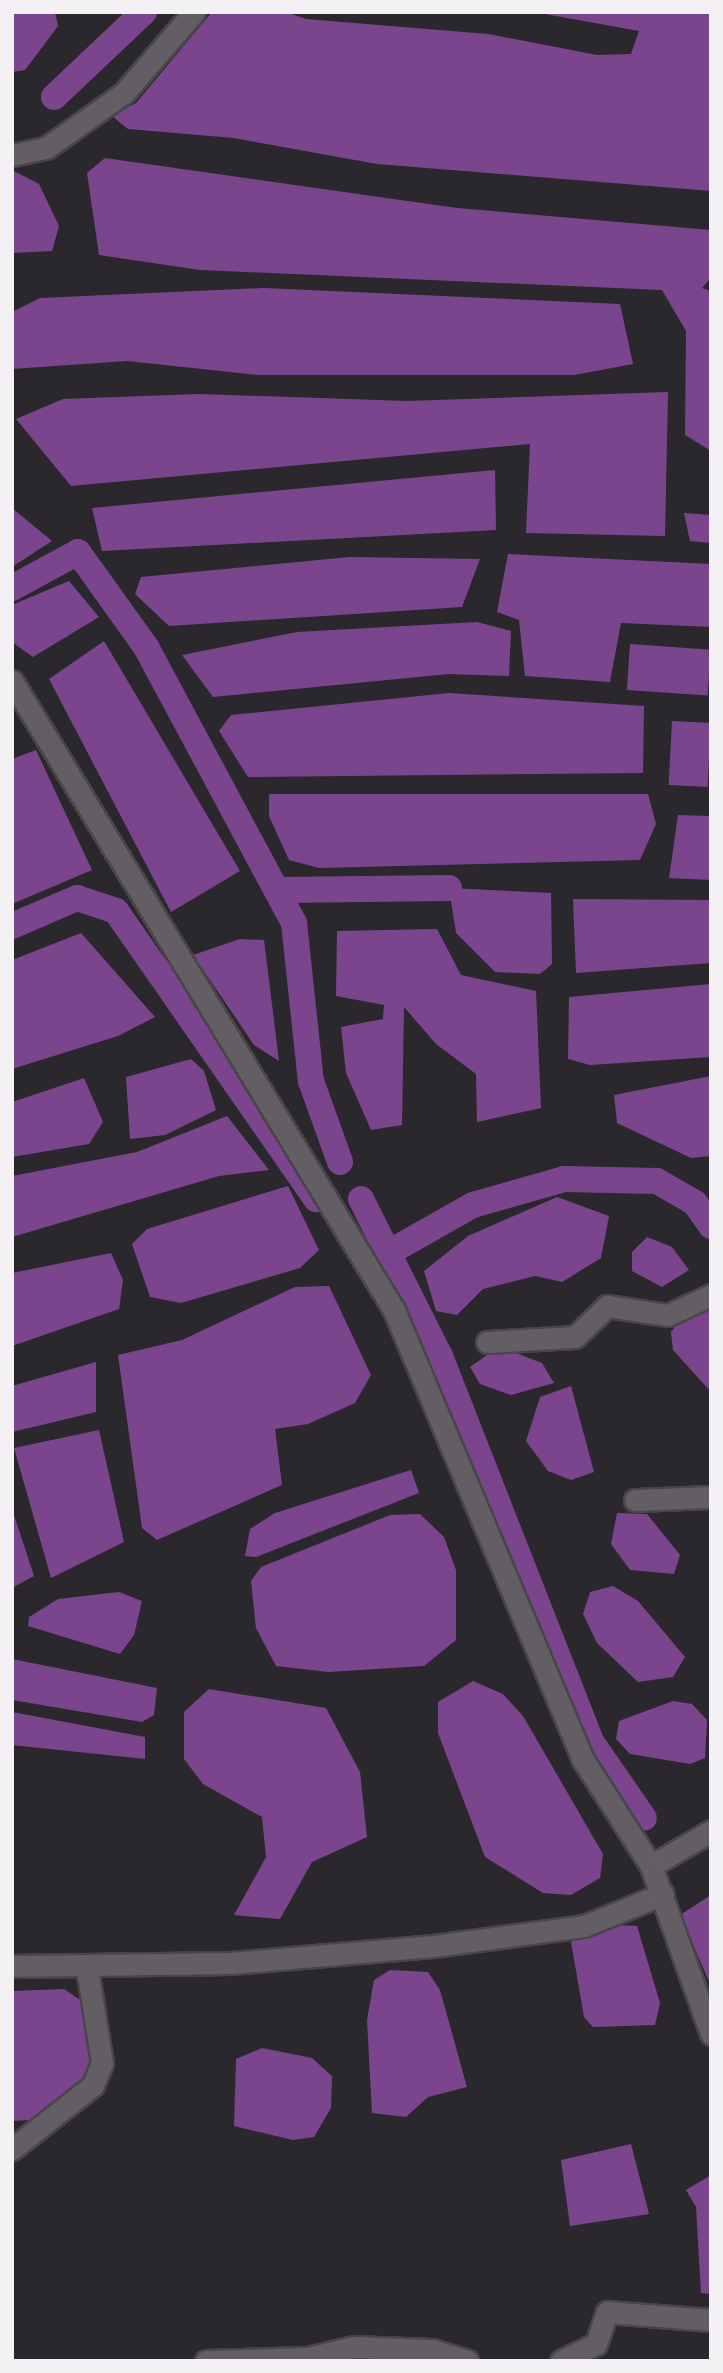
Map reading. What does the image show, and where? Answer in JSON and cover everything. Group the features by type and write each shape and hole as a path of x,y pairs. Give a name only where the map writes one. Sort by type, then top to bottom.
{"street":[{"path":"12,155 46,148 124,93 194,12"},
{"path":"12,681 394,1310 582,1758 651,1866 663,1894 671,1935 711,2034"},
{"path":"487,1342 575,1337 607,1306 668,1315 711,1294"},
{"path":"635,1500 711,1497"},
{"path":"651,1866 711,1831"},
{"path":"12,1966 87,1968 433,1947 584,1926 663,1894"},
{"path":"12,2149 93,2085 102,2063 87,1968"},
{"path":"561,2361 596,2344 607,2312 711,2320"},
{"path":"206,2361 308,2358 353,2347 432,2350 467,2361"}],"shaded area":[{"path":"12,12 55,12 58,26 25,70 12,72"},
{"path":"212,12 286,12 306,19 488,34 597,55 631,54 639,31 534,12 711,12 711,191 377,164 234,138 128,129 112,116 136,103"},
{"path":"105,158 457,208 711,230 711,278 702,288 711,291 711,451 685,435 686,331 662,290 200,270 99,255 87,173"},
{"path":"12,170 39,184 59,226 52,251 12,253"},
{"path":"264,288 620,304 633,364 574,375 259,375 127,361 12,369 12,312 40,298"},
{"path":"668,392 665,536 526,533 530,444 71,486 16,419 63,399 199,394 407,401"},
{"path":"495,470 496,530 102,551 92,508"},
{"path":"12,508 52,541 12,567"},
{"path":"684,513 711,515 711,543 690,541"},
{"path":"508,554 711,564 711,627 621,623 610,682 525,676 519,620 497,612"},
{"path":"349,557 480,559 462,607 169,626 135,594 141,577"},
{"path":"69,581 99,617 33,657 12,642 12,605"},
{"path":"477,622 511,631 509,676 449,674 213,697 182,655 297,632"},
{"path":"104,641 240,871 171,912 49,679"},
{"path":"630,644 711,650 708,696 627,690"},
{"path":"449,693 644,706 643,773 248,777 219,731 231,715"},
{"path":"672,721 711,723 708,787 669,785"},
{"path":"36,750 92,870 12,904 12,759"},
{"path":"269,794 648,794 656,824 640,860 319,868 289,860 269,816"},
{"path":"678,815 711,816 711,880 669,878"},
{"path":"449,888 551,893 552,964 540,974 495,972 456,933"},
{"path":"573,899 711,900 711,963 576,973"},
{"path":"437,929 461,975 536,991 541,1108 477,1122 476,1074 436,1044 404,1007 402,1125 371,1130 346,1073 341,1027 383,1019 384,1005 336,996 337,931"},
{"path":"81,933 155,1017 118,1036 12,1069 12,960"},
{"path":"240,939 264,940 279,1061 254,1045 193,955"},
{"path":"711,984 711,1057 590,1065 568,1059 569,997"},
{"path":"191,1059 204,1071 216,1110 165,1135 130,1139 126,1077"},
{"path":"711,1076 711,1156 691,1158 617,1123 614,1095"},
{"path":"84,1078 103,1122 89,1144 12,1157 12,1102"},
{"path":"227,1116 269,1170 219,1176 12,1237 12,1176 137,1152"},
{"path":"288,1186 319,1250 300,1268 181,1303 150,1297 132,1244 147,1229"},
{"path":"557,1197 609,1216 601,1258 562,1282 535,1276 483,1289 457,1315 436,1311 424,1271 468,1236"},
{"path":"647,1237 672,1247 689,1270 662,1287 632,1271 632,1252"},
{"path":"111,1253 123,1280 119,1309 12,1346 12,1273"},
{"path":"329,1286 371,1375 355,1403 308,1424 275,1429 282,1485 157,1540 142,1528 118,1355 182,1340 295,1287"},
{"path":"711,1302 711,1392 673,1350 671,1332 687,1311"},
{"path":"513,1352 542,1363 554,1383 511,1395 480,1384 470,1367 487,1355"},
{"path":"96,1362 96,1412 12,1432 12,1386"},
{"path":"571,1386 594,1472 571,1480 548,1471 526,1441 540,1397"},
{"path":"99,1430 124,1542 51,1578 14,1448"},
{"path":"411,1470 419,1493 256,1557 245,1556 250,1529 275,1513"},
{"path":"12,1509 34,1576 12,1588"},
{"path":"617,1513 647,1514 680,1555 674,1574 630,1570 611,1544"},
{"path":"420,1514 444,1537 456,1570 456,1640 424,1666 328,1672 276,1666 256,1628 251,1581 261,1567 390,1515"},
{"path":"613,1586 638,1601 685,1657 673,1677 638,1682 597,1643 583,1614 590,1592"},
{"path":"119,1592 142,1601 134,1635 120,1654 28,1626 29,1617 58,1599"},
{"path":"12,1659 157,1688 154,1715 142,1722 12,1700"},
{"path":"473,1681 503,1694 523,1716 603,1854 600,1878 571,1895 543,1893 485,1857 438,1733 438,1702"},
{"path":"209,1689 326,1708 360,1772 367,1837 312,1862 280,1919 234,1915 266,1857 262,1817 203,1784 184,1759 184,1712"},
{"path":"673,1701 692,1704 707,1720 705,1758 690,1764 630,1754 616,1739 619,1721"},
{"path":"12,1712 145,1737 145,1759 12,1745"},
{"path":"711,1895 711,1986 680,1915"},
{"path":"607,1925 637,1926 660,2003 655,2025 593,2027 584,2017 571,1942"},
{"path":"390,1970 428,1972 440,1990 467,2087 428,2097 406,2117 372,2113 367,2020 374,1980"},
{"path":"64,1989 82,2001 94,2057 89,2076 69,2099 30,2120 12,2121 12,1991"},
{"path":"262,2048 312,2058 332,2076 331,2108 314,2137 293,2140 234,2126 236,2059"},
{"path":"631,2144 649,2214 570,2226 561,2160"},
{"path":"711,2175 711,2294 701,2293 696,2207 686,2190"}],"waterway":[{"path":"54,97 144,12"},
{"path":"12,588 78,552 146,647 294,923 311,1081 340,1162"},
{"path":"280,890 449,888"},
{"path":"12,926 77,898 116,911 316,1199"},
{"path":"388,1253 473,1205 564,1179 657,1181 695,1203 711,1226"},
{"path":"361,1199 440,1356 592,1743 644,1818"}]}
